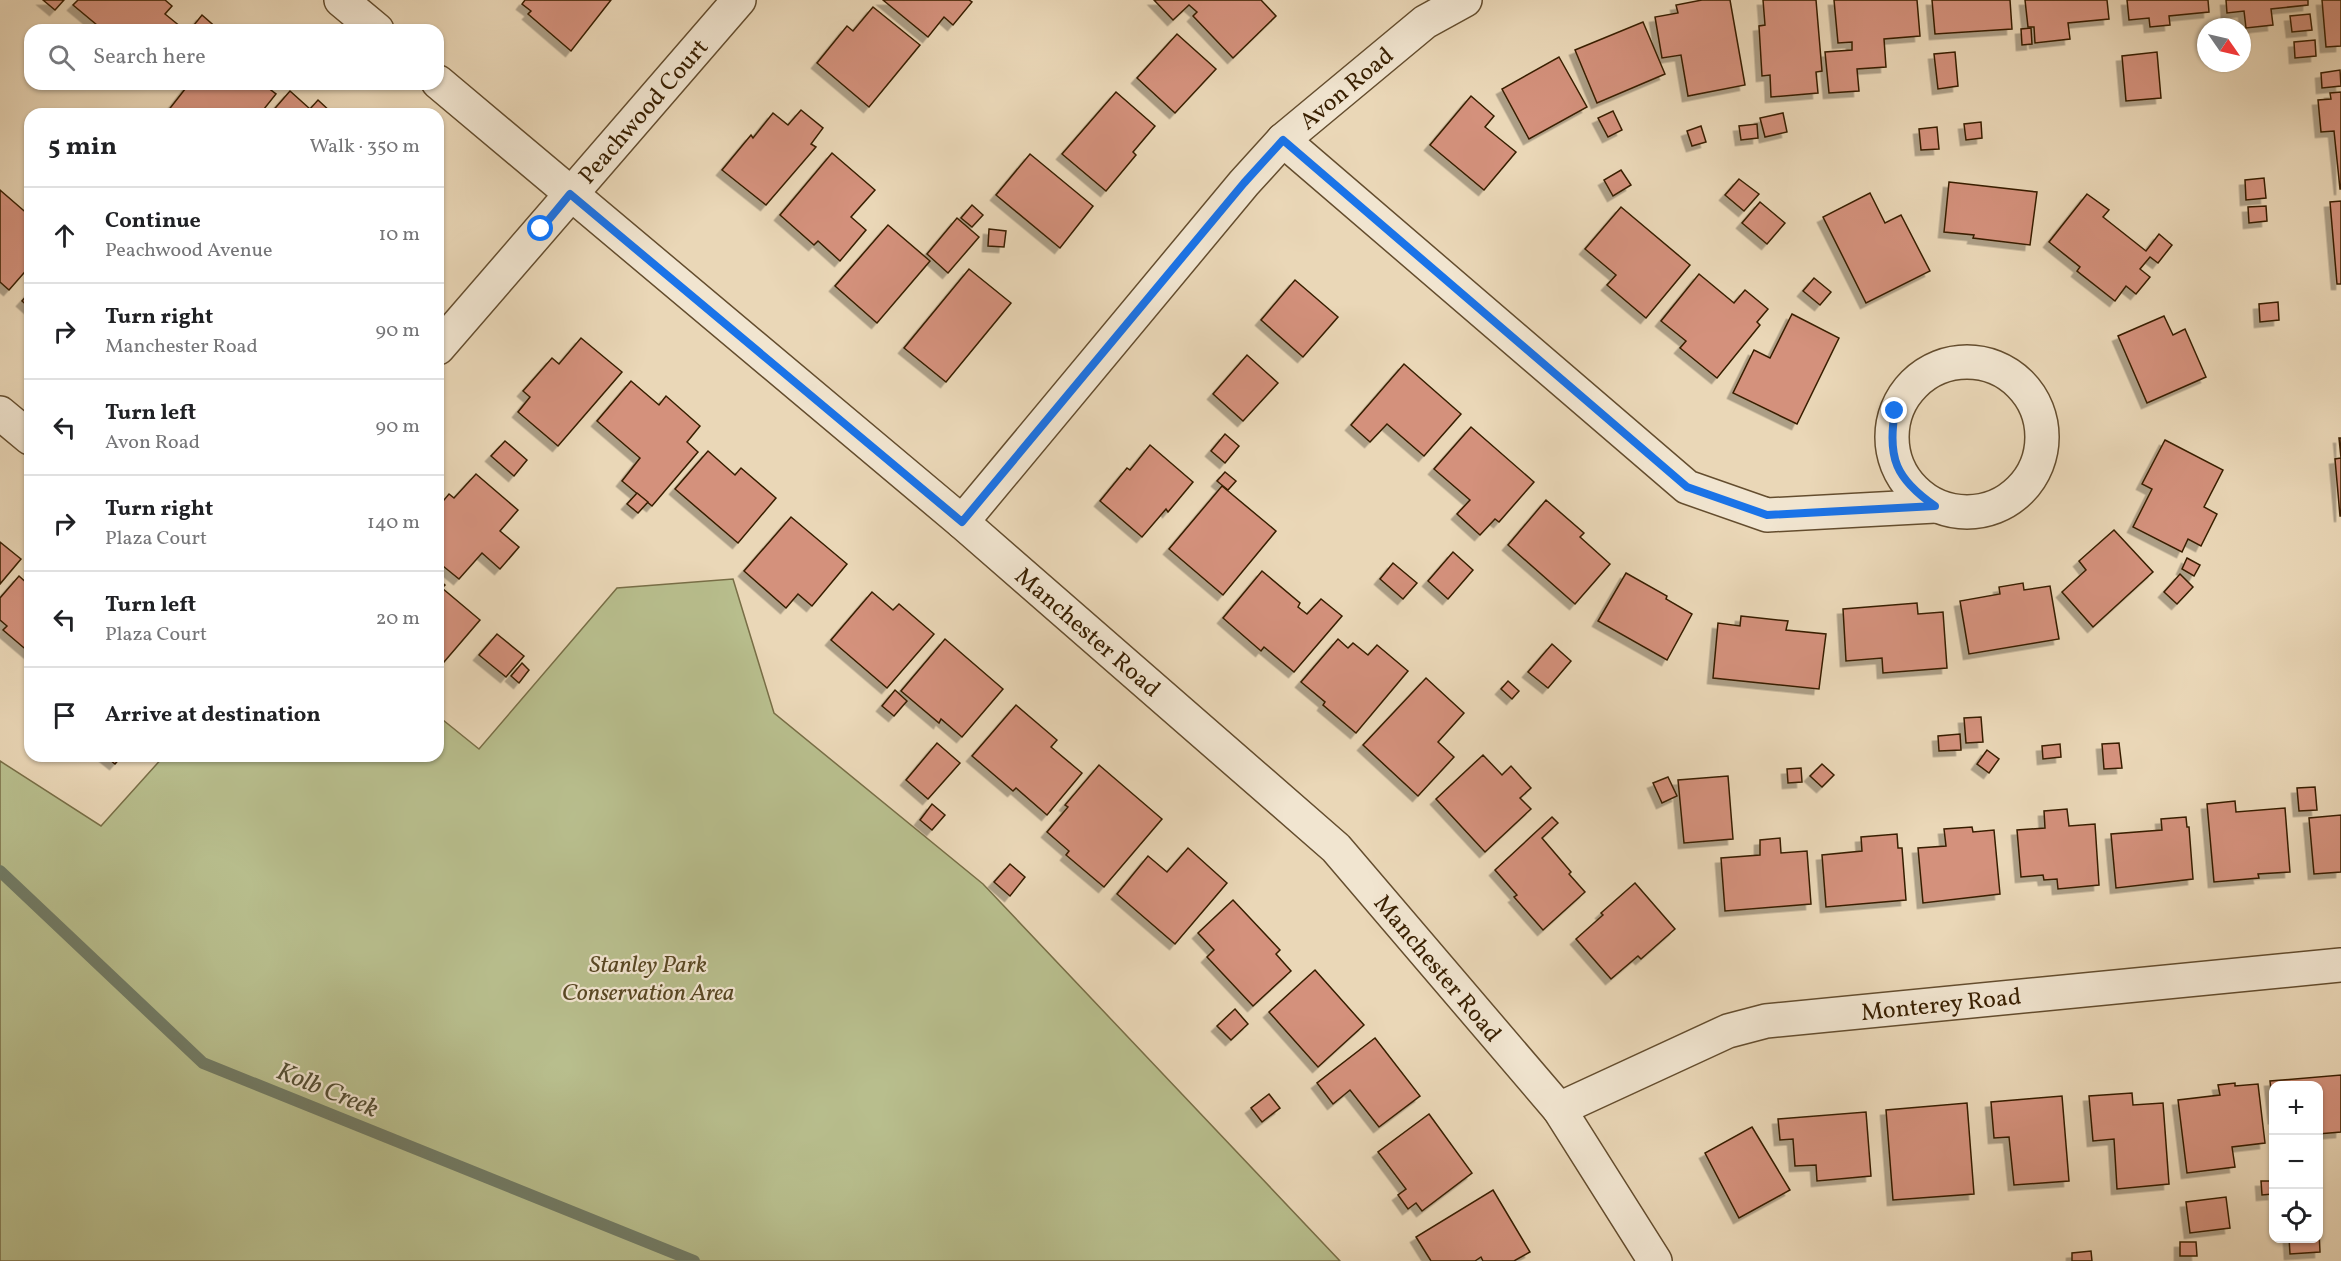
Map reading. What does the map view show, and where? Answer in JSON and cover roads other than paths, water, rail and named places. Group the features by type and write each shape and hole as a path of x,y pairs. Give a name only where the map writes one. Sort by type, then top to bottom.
{"street":[{"path":"341,0 369,24"},
{"name":"Peachwood Court","path":"444,341 739,0"},
{"name":"Avon Road","path":"962,522 1244,183 1283,140 1425,22 1466,0"},
{"name":"Manchester Road","path":"444,87 962,522 1336,848 1558,1109 1655,1261"},
{"path":"1283,140 1687,487 1767,515 1935,506 1960,512 1996,507 2018,493 2029,481 2043,445 2040,416 2026,388 1995,365 1962,360 1935,367 1921,376 1903,396 1895,411 1891,437 1895,463 1914,491 1935,506"},
{"path":"0,413 24,433"},
{"name":"Monterey Road","path":"1558,1109 1728,1031 1766,1021 2341,965"}],"waterway":[{"name":"Kolb Creek","path":"0,871 203,1063 694,1261"}],"park label":[{"name":"Stanley Park Conservation Area","path":"648,978"}]}
